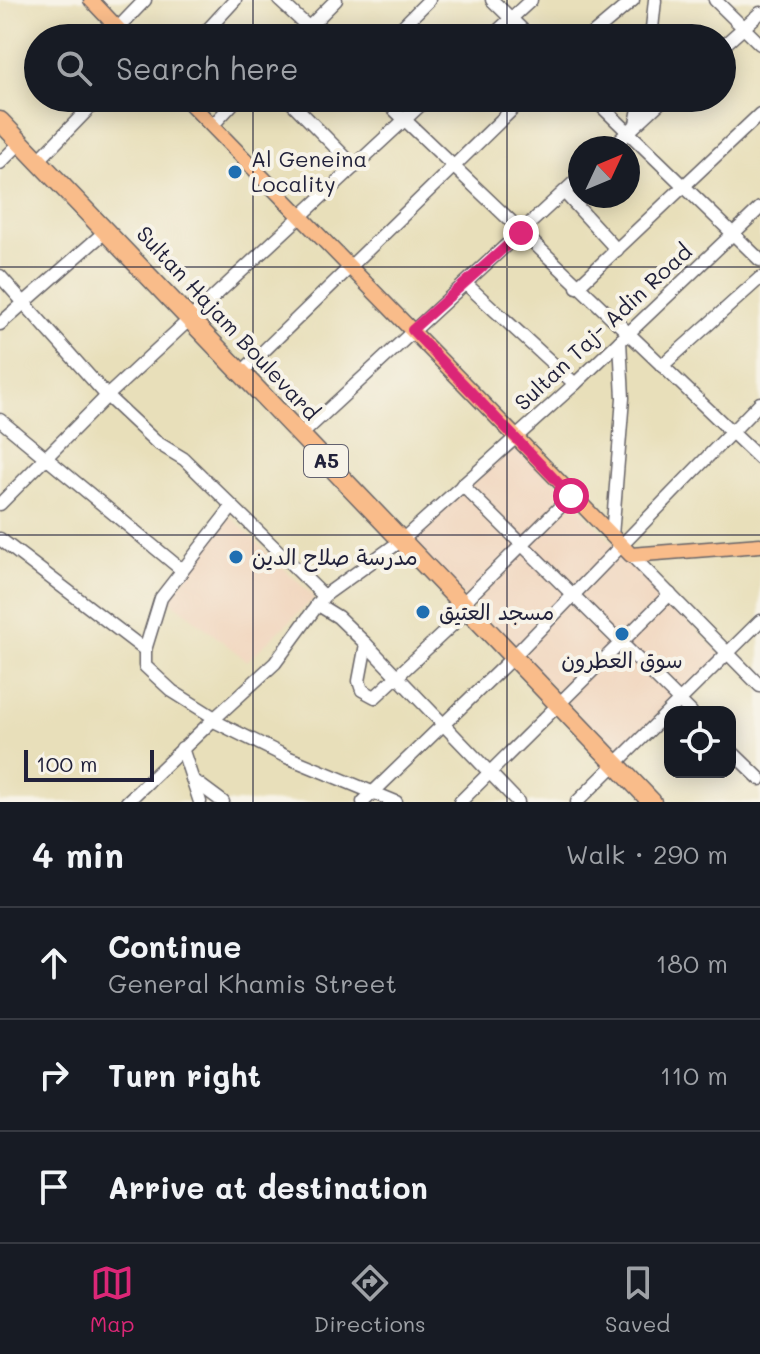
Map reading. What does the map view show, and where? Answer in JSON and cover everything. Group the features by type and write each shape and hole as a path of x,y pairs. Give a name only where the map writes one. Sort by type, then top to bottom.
{"highway":[{"name":"Sultan Hajam Boulevard","path":"0,121 652,802"}],"main road":[{"path":"91,0 114,24"},
{"path":"198,112 622,546 760,545"}],"street":[{"path":"129,24 145,0"},
{"path":"213,24 235,0"},
{"path":"279,0 305,24"},
{"path":"311,24 336,0"},
{"path":"405,24 429,0"},
{"path":"492,0 516,24"},
{"path":"505,24 531,0"},
{"path":"605,24 633,0"},
{"path":"652,24 655,0"},
{"path":"715,0 760,44"},
{"path":"736,34 760,13"},
{"path":"39,160 85,112"},
{"path":"212,126 225,112"},
{"path":"301,112 355,167"},
{"path":"397,112 577,287 624,337 662,366 760,459"},
{"path":"0,504 107,396 413,112"},
{"path":"242,372 510,112"},
{"path":"611,112 632,128 683,186 760,260"},
{"path":"632,128 637,112"},
{"path":"624,136 650,112"},
{"path":"577,287 760,114"},
{"path":"0,163 21,142"},
{"path":"301,435 568,188"},
{"path":"564,192 617,250"},
{"name":"Sultan Taj- Adin Road","path":"127,802 275,663 320,600 402,540 575,384 760,208"},
{"path":"0,324 107,230"},
{"path":"0,276 107,396 156,442 184,459 518,802"},
{"path":"662,366 760,278"},
{"path":"466,284 575,384"},
{"path":"624,337 622,546 760,686"},
{"path":"367,798 513,657 760,403"},
{"path":"0,420 182,570"},
{"path":"462,485 685,706"},
{"path":"366,644 359,681 362,690 375,697 397,678 571,496"},
{"path":"232,507 161,598 145,650 145,666 172,691 214,719 367,798 396,802"},
{"path":"3,546 145,650"},
{"path":"460,802 670,594"},
{"path":"577,802 760,621"},
{"path":"182,748 200,802"},
{"path":"736,756 760,779"},
{"path":"192,779 223,802"}],"shaded area":[{"path":"517,443 722,656 672,706 664,706 664,713 620,757 409,541"},
{"name":"مدرسة صلاح الدين","path":"230,516 315,598 247,661 169,599"}],"place":[{"name":"Al Geneina Locality","path":"235,172"},
{"name":"مدرسة صلاح الدين","path":"236,557"},
{"name":"مسجد العتيق","path":"423,612"},
{"name":"سوق العطرون","path":"622,634"}],"route":[{"path":"521,233 412,330 571,496"}]}
